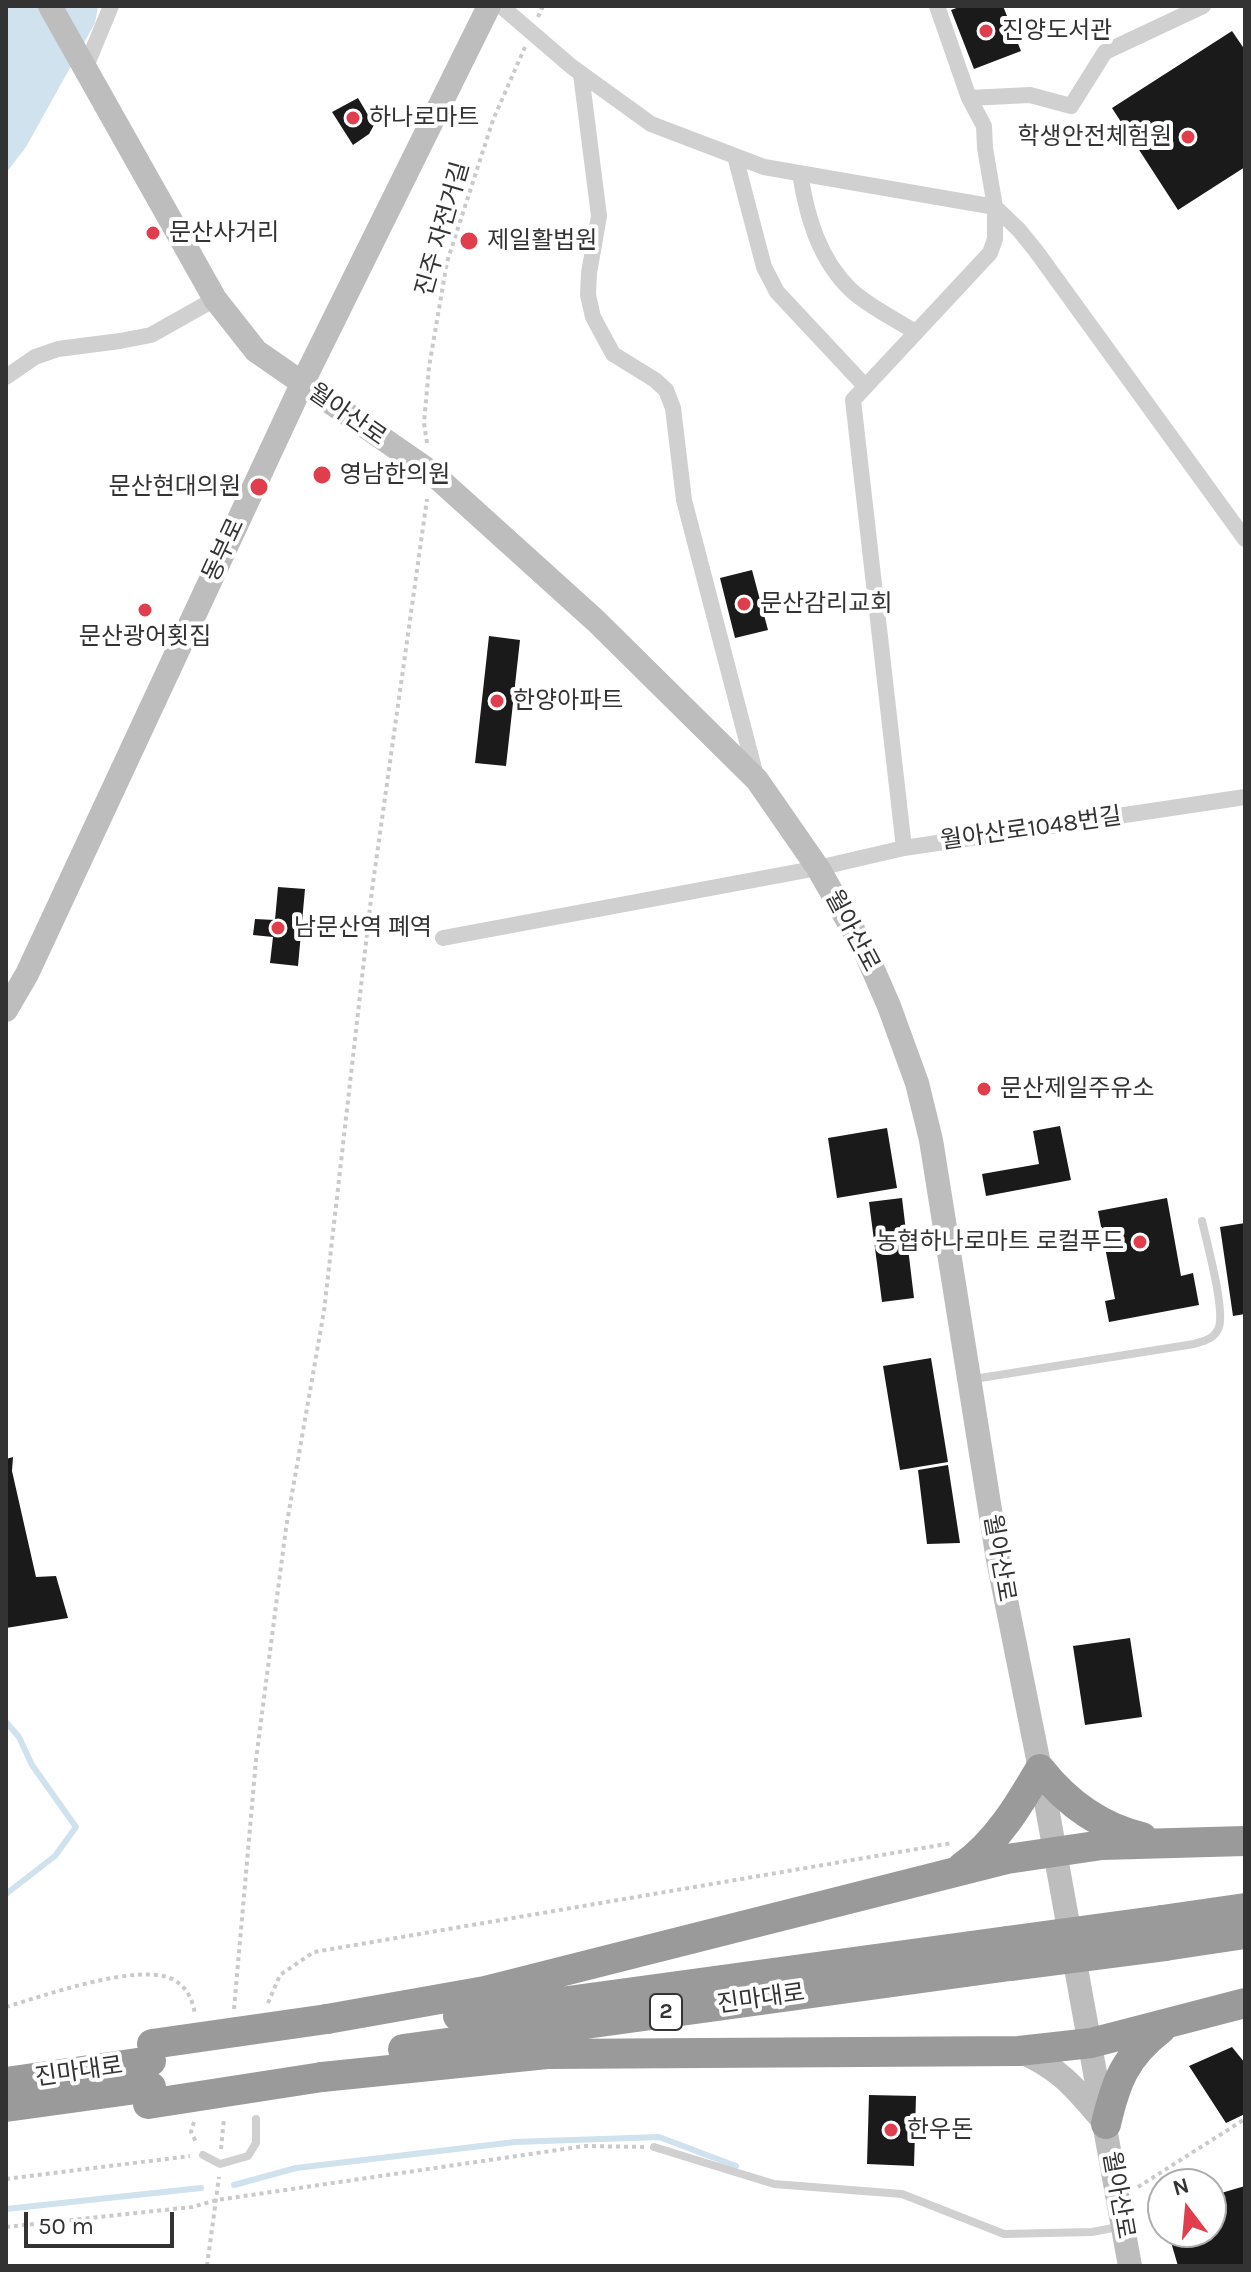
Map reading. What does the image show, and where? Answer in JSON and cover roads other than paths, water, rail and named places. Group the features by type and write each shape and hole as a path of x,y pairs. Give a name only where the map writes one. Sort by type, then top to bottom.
{"highway":[{"path":"956,1871 996,1835 1017,1808 1040,1769 1056,1789 1075,1805 1110,1826 1140,1837 1175,1843"},
{"path":"324,2048 485,1991 1007,1859 1102,1845 1245,1841"},
{"name":"2","path":"1163,1933 1245,1908"},
{"name":"진마대로","path":"324,2048 1163,1933"},
{"name":"2","path":"1163,1933 1245,1934"},
{"path":"56,2087 324,2048 547,2054 1019,2051 1091,2043 1245,2003"},
{"path":"1106,2124 1114,2089 1129,2060 1166,2025"},
{"name":"2","path":"150,2074 324,2048"},
{"name":"진마대로","path":"6,2082 56,2087 150,2074"},
{"name":"진마대로","path":"6,2107 56,2087"}],"main road":[{"name":"월아산로","path":"50,6 215,299 256,351 431,472 596,621 757,780 818,868 865,951 917,1083 931,1140 998,1560 1040,1769 1130,2266"},
{"name":"동부로","path":"6,1010 27,974 302,384 489,6"},
{"path":"1019,2051 1039,2059 1066,2078 1106,2124"}],"street":[{"path":"85,69 111,6"},
{"path":"501,6 581,74 651,124 764,167 995,207 1036,251 1245,539"},
{"path":"904,848 853,400 990,253 995,239 995,207 984,126 969,98 937,6"},
{"path":"969,98 1030,95 1071,106 1105,52 1203,6"},
{"path":"581,74 599,216 589,273 588,295 593,317 613,354 655,380 666,390 673,408 684,500 757,780"},
{"path":"735,156 764,267 777,292 865,386"},
{"path":"800,174 806,212 831,265 853,292 915,332"},
{"path":"6,377 35,357 58,349 151,335 215,299"},
{"name":"월아산로1048번길","path":"818,868 904,848 1245,797"},
{"name":"월아산로","path":"443,938 818,868"}],"lane":[{"path":"969,1380 1210,1339 1219,1328 1220,1311 1202,1221"},
{"path":"203,2155 220,2164 248,2156 256,2143 256,2119"},
{"path":"654,2147 774,2184 902,2194 1004,2234 1092,2232 1123,2226"}],"water":[{"path":"6,6 98,6 95,23 26,147 6,173"}],"waterway":[{"path":"6,1722 19,1737 32,1765 76,1827 55,1856 6,1894"},
{"path":"234,2185 296,2168 515,2142 659,2137 736,2166"},
{"path":"6,2209 201,2188"}],"place":[{"name":"진양도서관","path":"986,31"},
{"name":"하나로마트","path":"353,118"},
{"name":"학생안전체험원","path":"1188,137"},
{"name":"문산사거리","path":"153,233"},
{"name":"제일활법원","path":"469,241"},
{"name":"영남한의원","path":"322,475"},
{"name":"문산현대의원","path":"259,487"},
{"name":"문산감리교회","path":"744,604"},
{"name":"문산광어횟집","path":"145,610"},
{"name":"한양아파트","path":"497,701"},
{"name":"남문산역 폐역","path":"278,928"},
{"name":"문산제일주유소","path":"984,1089"},
{"name":"농협하나로마트 로컬푸드","path":"1140,1242"},
{"name":"한우돈","path":"891,2130"}]}
